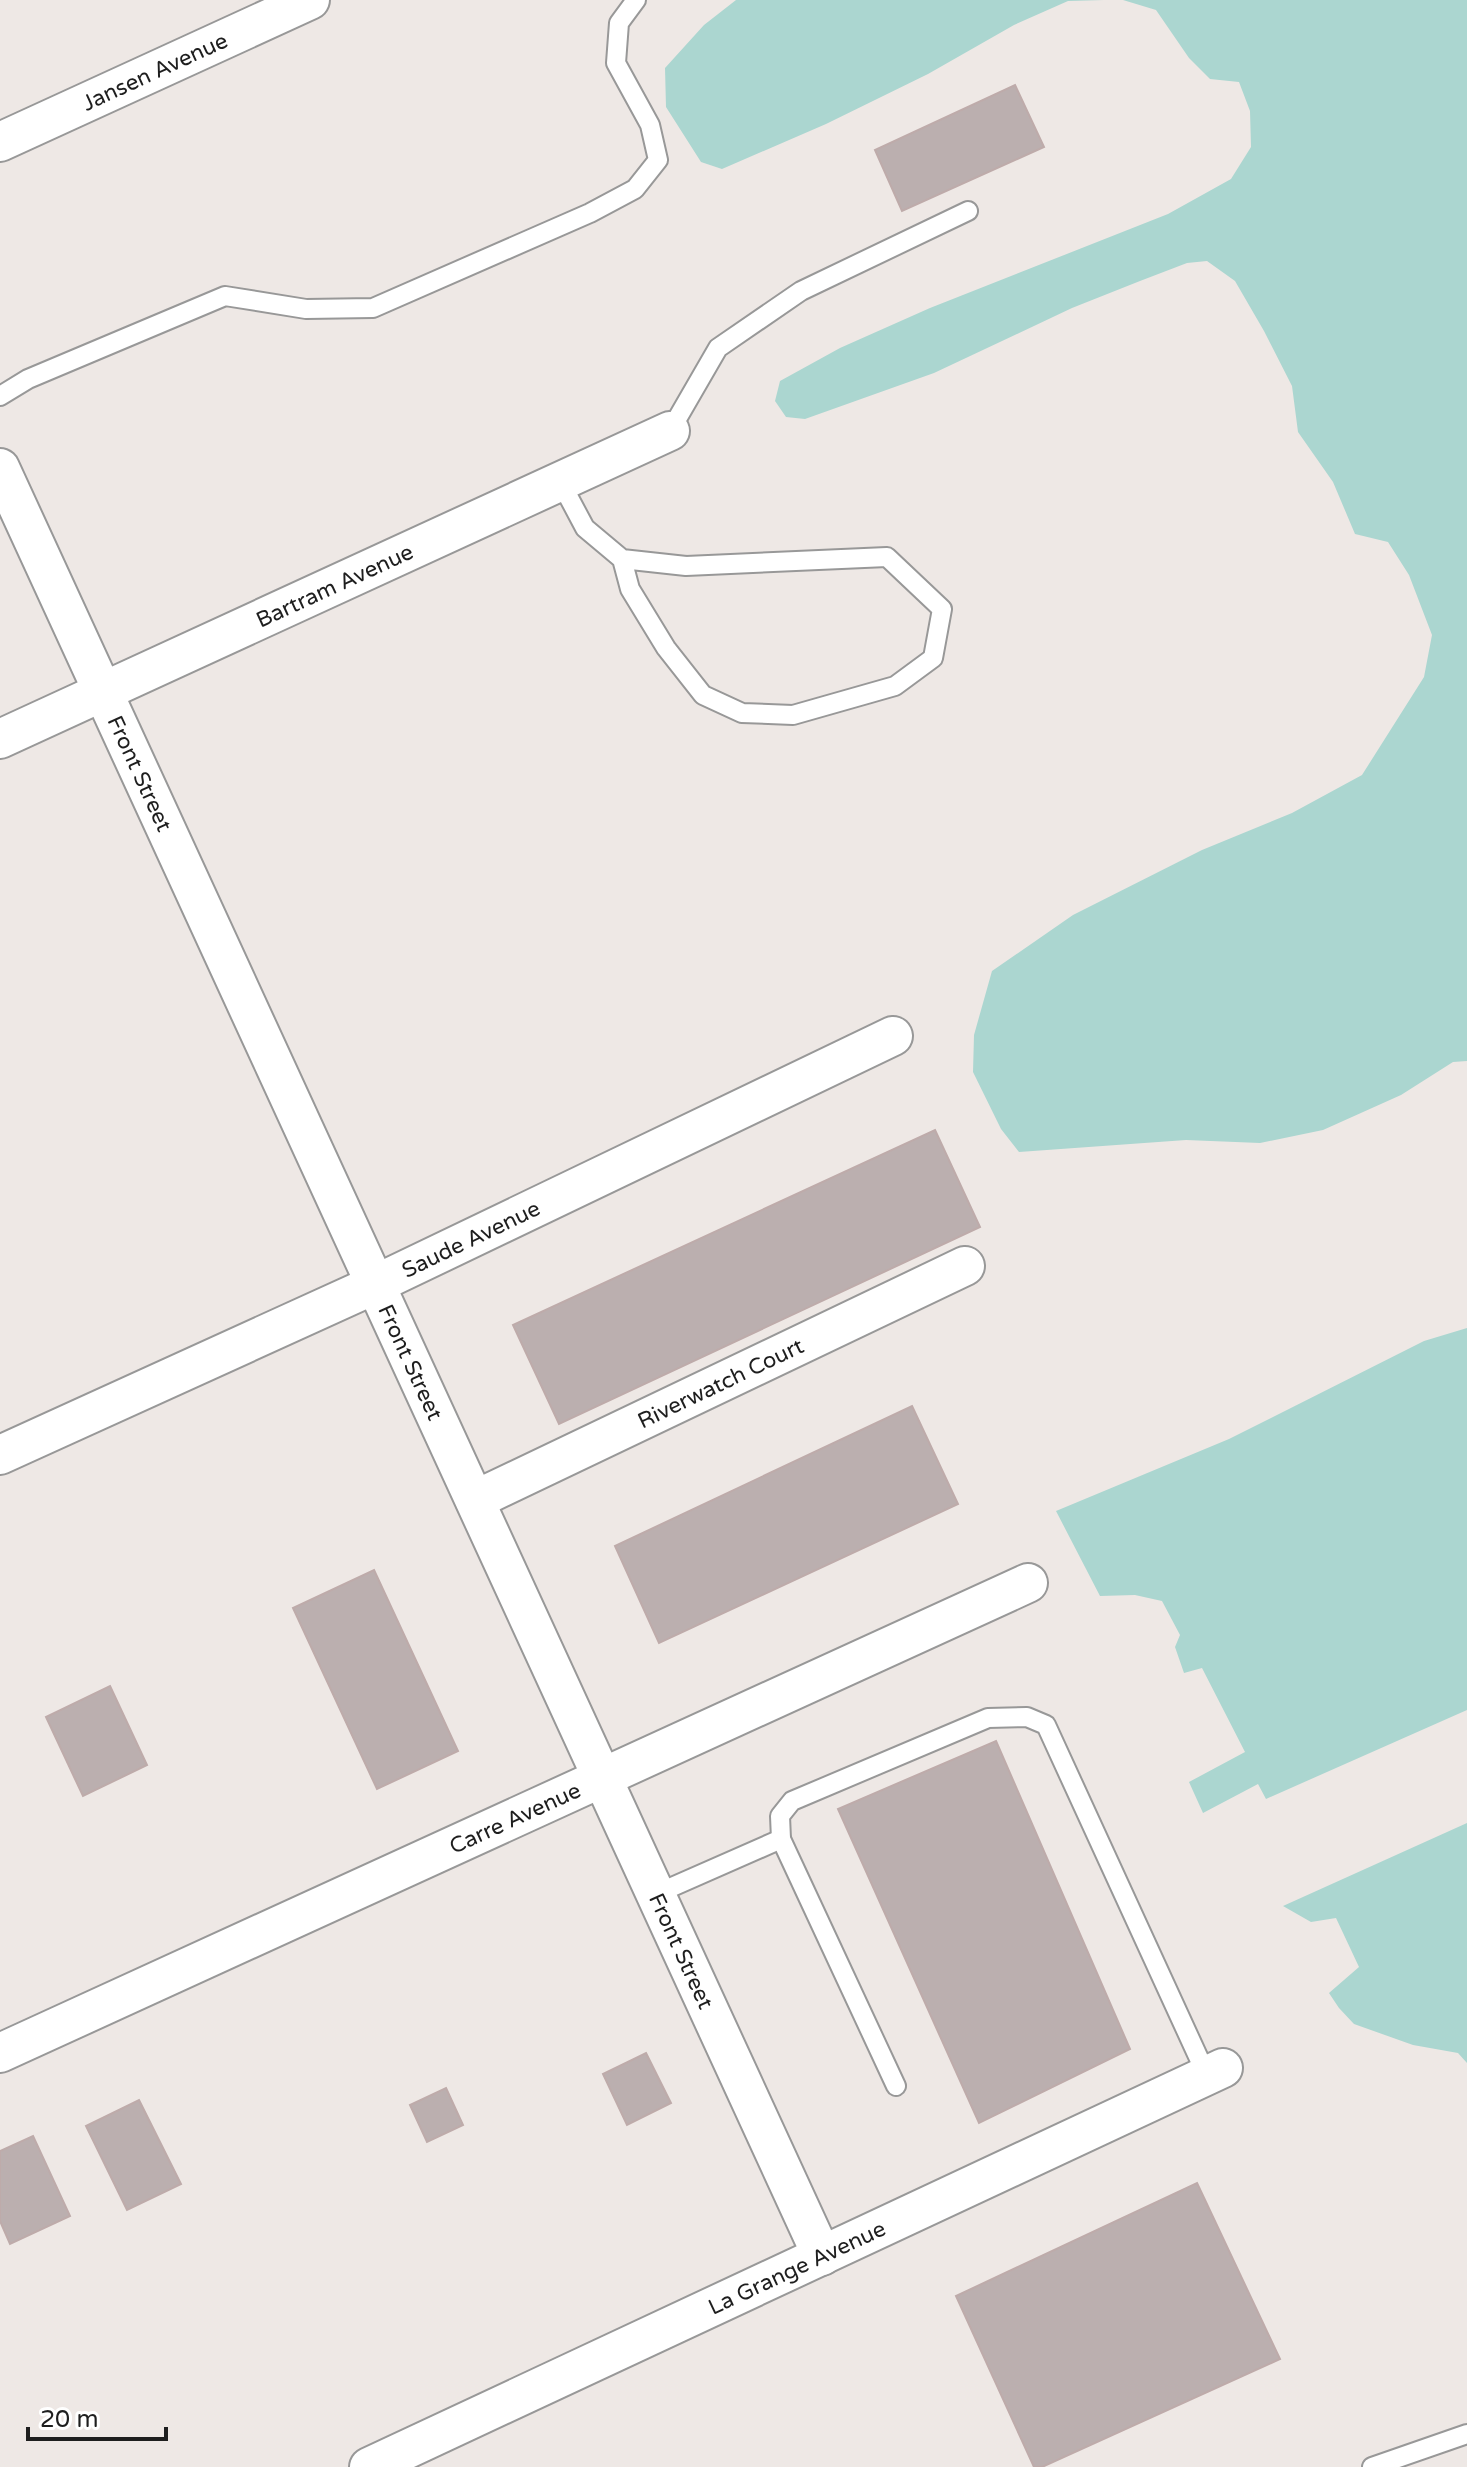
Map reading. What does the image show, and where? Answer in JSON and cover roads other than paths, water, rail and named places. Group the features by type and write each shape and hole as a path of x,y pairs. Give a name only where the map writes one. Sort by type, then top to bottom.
{"street":[{"name":"Jansen Avenue","path":"0,142 310,0"},
{"name":"Bartram Avenue","path":"0,739 670,431"},
{"name":"Front Street","path":"0,468 822,2256"},
{"name":"Saude Avenue","path":"0,1455 376,1284 893,1036"},
{"name":"Riverwatch Court","path":"475,1500 965,1266"},
{"name":"Carre Avenue","path":"0,2053 1028,1583"},
{"name":"La Grange Avenue","path":"369,2467 1215,2072"}],"lane":[{"path":"0,396 28,379 225,296 306,309 373,308 590,213 635,189 658,160 650,125 616,63 619,23 636,0"},
{"path":"670,431 718,348 801,291 968,211"},
{"path":"560,481 585,528 622,559 686,566 887,557 942,609 933,658 895,686 793,715 742,713 703,695 666,648 630,589 622,559"},
{"path":"896,2086 781,1839 780,1816 792,1801 988,1718 1027,1717 1046,1725 1215,2072"},
{"path":"656,1894 781,1839"},
{"path":"1372,2467 1467,2434"}],"water":[{"path":"736,0 1104,0 1068,1 1014,25 928,74 826,124 722,169 701,162 666,107 665,68 704,25"},
{"path":"1123,0 1467,0 1467,1061 1453,1062 1401,1095 1323,1130 1260,1143 1186,1140 1019,1152 1001,1129 973,1072 974,1035 992,971 1073,915 1202,850 1292,813 1362,775 1424,677 1432,635 1409,575 1388,542 1355,534 1333,482 1298,432 1292,386 1264,331 1235,281 1207,261 1187,263 1140,281 1072,308 934,373 805,419 786,417 775,401 780,381 840,348 930,308 1168,214 1231,179 1251,147 1250,111 1239,82 1210,79 1189,58 1156,10"},
{"path":"1467,1328 1467,1710 1266,1799 1258,1784 1203,1813 1189,1782 1245,1752 1202,1668 1184,1673 1175,1647 1180,1635 1162,1601 1135,1595 1100,1596 1056,1511 1229,1439 1424,1341"},
{"path":"1467,1823 1467,2063 1458,2053 1413,2045 1354,2024 1329,1993 1359,1967 1336,1918 1311,1922 1283,1906"}]}
